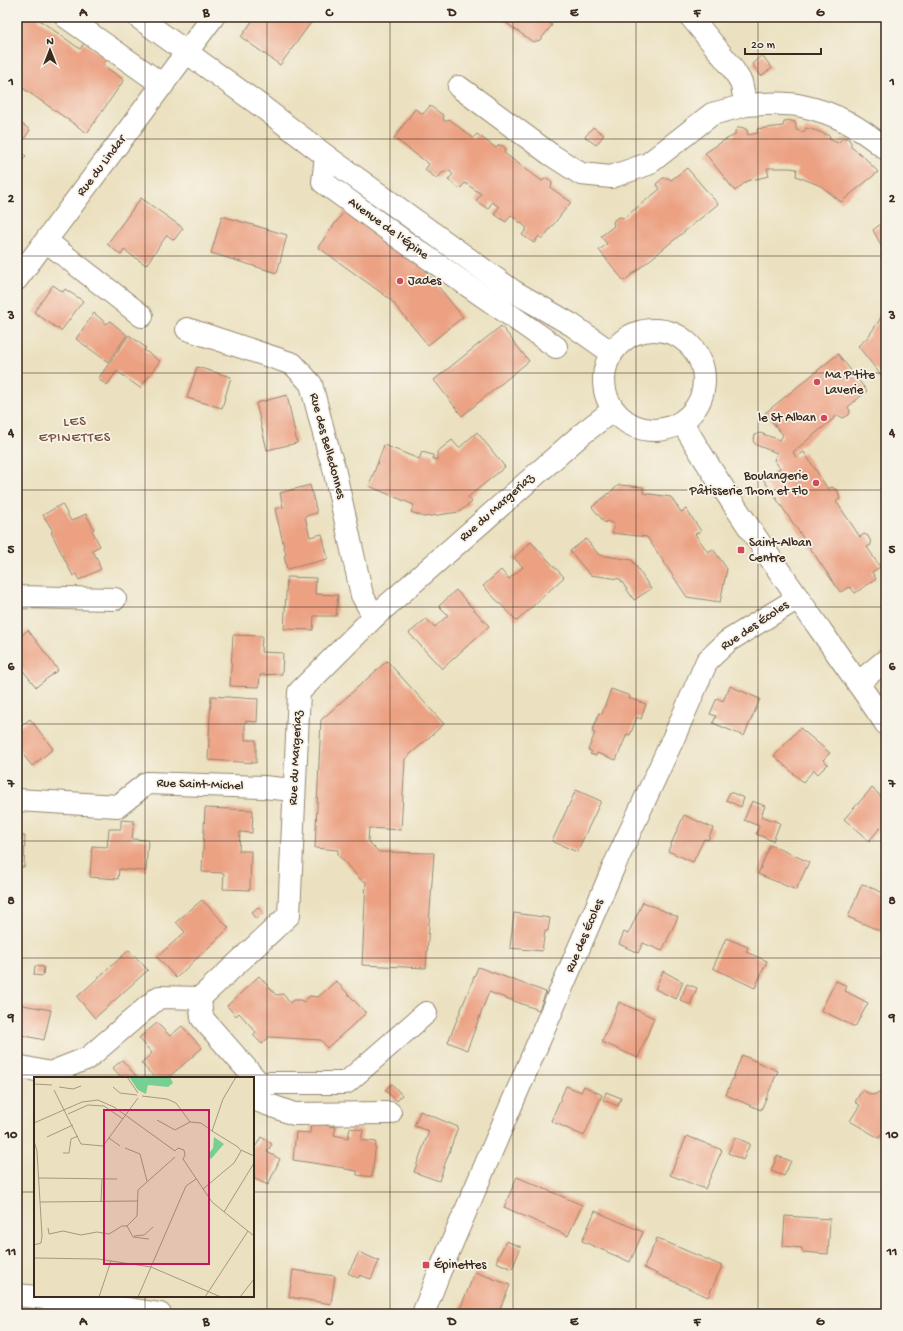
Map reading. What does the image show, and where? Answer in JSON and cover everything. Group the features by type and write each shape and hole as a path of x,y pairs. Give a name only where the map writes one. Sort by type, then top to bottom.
{"street":[{"path":"66,17 163,84"},
{"name":"Avenue de l'Épine","path":"138,17 261,106 326,156 513,291 572,325 612,353"},
{"name":"Rue du Lindar","path":"17,279 212,17"},
{"path":"691,17 731,66 741,82 746,105"},
{"path":"459,87 550,154 581,174 611,177 648,164 712,114 746,105 801,106 835,115 865,132 886,149"},
{"name":"Avenue de l'Épine","path":"326,156 323,182 401,239 556,347"},
{"path":"46,241 142,316"},
{"path":"496,305 513,291"},
{"name":"Rue des Belledonnes","path":"187,329 293,364 311,384 333,464 362,595 374,617"},
{"path":"658,330 675,334 689,343 699,357 703,368 704,391 697,406 686,420 671,428 654,431 639,429 625,422 613,410 605,395 603,378 607,361 612,353 615,348 626,338 641,331 658,330"},
{"name":"Rue du Margeriaz","path":"200,998 289,915 299,692 374,617 582,434 613,410"},
{"path":"682,422 708,465 832,648 886,724"},
{"path":"17,597 115,599"},
{"name":"Rue des Écoles","path":"423,1314 439,1273 615,864 673,739 707,661 728,641 798,598"},
{"path":"858,683 886,660"},
{"name":"Rue Saint-Michel","path":"17,800 118,806 147,783 263,787 294,790"},
{"path":"17,1066 50,1073 88,1058 159,997 200,998 202,1018 244,1077"},
{"path":"255,1093 346,1083 426,1013"},
{"path":"255,1093 294,1114 390,1113"},
{"path":"17,1295 59,1307 160,1314"}],"building":[{"path":"17,17 40,17 38,19 80,49 84,43 107,59 103,65 124,80 87,133 17,84"},
{"path":"255,17 315,17 280,65 241,37"},
{"path":"498,17 550,17 547,21 552,25 540,40 533,42"},
{"path":"762,55 772,68 761,76 752,64"},
{"path":"430,106 443,115 444,121 449,119 473,138 477,134 496,148 499,145 503,146 506,149 504,153 542,181 546,178 550,180 552,183 551,188 571,202 542,239 539,236 534,243 522,235 527,228 511,215 506,222 494,214 499,207 492,202 488,209 476,201 481,194 465,183 460,189 448,180 453,174 449,171 442,173 437,179 425,170 429,164 394,138 415,109 423,114"},
{"path":"17,120 30,130 17,150"},
{"path":"788,120 795,122 796,130 804,132 806,128 817,131 830,136 829,139 838,143 843,138 848,138 851,143 851,147 863,156 878,172 841,202 821,186 796,176 797,169 789,168 767,168 769,176 747,181 735,191 705,153 735,135 735,131 739,127 747,130 748,135 758,133 757,129 783,126 784,122"},
{"path":"593,127 604,135 596,145 585,137"},
{"path":"17,150 26,156 17,168"},
{"path":"687,168 718,204 624,281 599,250 607,244 601,236 614,226 614,220 619,217 624,218 660,189 656,184 663,178 668,178 671,180"},
{"path":"141,198 183,228 174,240 167,235 146,265 124,250 121,255 107,244"},
{"name":"Jades","path":"345,210 420,264 463,317 428,345 390,299 318,247"},
{"path":"222,216 287,235 277,273 211,253"},
{"path":"886,220 886,258 873,230"},
{"path":"53,285 63,292 65,289 83,301 61,331 34,312"},
{"path":"886,305 886,378 884,379 858,346 868,337 879,321"},
{"path":"94,313 107,324 110,321 127,335 108,362 76,339"},
{"path":"501,326 529,361 462,416 434,380"},
{"path":"129,335 146,348 144,350 160,361 140,388 117,371 107,385 98,379"},
{"path":"838,354 867,391 848,407 850,411 849,415 843,418 838,415 793,452 796,457 804,452 828,489 832,487 838,491 840,499 836,501 860,537 864,534 868,536 870,540 871,545 867,547 880,567 872,572 876,579 855,593 850,587 840,592 763,479 780,468 774,460 777,453 756,445 753,441 755,435 760,433 780,440 783,435 765,413"},
{"path":"197,367 231,377 222,408 187,398"},
{"path":"287,395 297,443 267,450 256,403"},
{"path":"477,432 505,467 468,497 472,502 459,512 424,517 411,512 414,505 369,486 384,445 419,459 422,452 433,455 433,459 437,460 437,452 452,440 459,448"},
{"path":"310,485 317,513 305,516 307,525 310,537 322,534 328,559 287,569 284,556 286,555 275,509 283,507 280,493"},
{"path":"619,485 643,487 643,493 671,497 681,512 686,509 701,531 695,534 708,552 713,549 727,569 720,602 687,597 647,537 612,533 614,524 607,521 605,523 592,507"},
{"path":"62,504 71,521 86,514 94,529 92,530 100,546 92,550 101,569 79,580 76,574 73,576 51,532 53,531 43,515"},
{"path":"586,539 599,555 632,560 651,589 634,600 620,579 590,575 570,551"},
{"path":"531,542 564,577 517,621 483,586 501,570 509,579 523,567 514,558"},
{"path":"287,577 316,578 315,594 338,595 336,616 314,616 313,630 284,629"},
{"path":"456,590 489,626 442,669 409,633 426,619 435,627 448,615 439,606"},
{"path":"28,630 58,670 36,687 17,663 17,639"},
{"path":"233,635 262,636 261,652 283,653 282,674 260,675 259,687 230,686"},
{"path":"387,661 444,724 405,759 401,830 369,828 368,841 379,852 434,853 426,968 362,965 366,881 362,881 338,855 338,850 315,848 321,720"},
{"path":"730,686 760,699 744,736 713,723 716,716 710,714 717,698 723,701"},
{"path":"611,689 646,704 641,719 637,717 630,735 627,734 616,760 597,753 596,756 590,754 592,752 588,750 595,733 592,732 599,713 602,714"},
{"path":"211,696 258,699 257,722 245,721 245,740 256,740 256,763 208,760"},
{"path":"30,719 53,749 32,766 17,747 17,729"},
{"path":"800,728 830,753 823,760 828,764 818,774 814,770 803,782 774,756"},
{"path":"872,788 886,801 886,830 884,832 880,828 869,841 844,819"},
{"path":"576,790 601,801 577,852 552,841"},
{"path":"730,792 744,798 741,807 726,800"},
{"path":"752,801 765,806 761,816 780,823 773,841 756,834 759,826 744,820"},
{"path":"205,808 253,810 252,833 240,832 239,851 251,851 250,890 223,889 224,873 202,872"},
{"path":"684,815 713,828 708,840 704,839 693,862 668,851"},
{"path":"121,820 134,821 132,839 148,840 146,871 119,869 118,879 90,877 92,846 107,847 109,829 121,829"},
{"path":"17,836 25,836 24,867 17,867"},
{"path":"770,845 809,862 796,890 758,874"},
{"path":"862,884 886,894 885,933 848,917"},
{"path":"202,900 229,928 176,978 157,957 185,932 176,922"},
{"path":"643,902 678,917 662,951 643,943 638,953 619,944 624,932 628,934"},
{"path":"258,907 263,913 256,919 251,913"},
{"path":"514,913 550,918 548,931 545,931 542,951 510,948"},
{"path":"726,938 748,947 746,952 767,961 755,988 713,968"},
{"path":"129,950 148,970 95,1018 77,997"},
{"path":"35,966 44,967 43,976 34,975"},
{"path":"478,967 546,992 539,1010 489,992 467,1050 448,1042"},
{"path":"663,971 683,982 676,999 655,989"},
{"path":"259,976 276,995 283,994 290,1003 293,1000 301,1000 303,1002 310,996 318,997 336,981 366,1013 327,1048 321,1040 269,1037 262,1044 253,1035 256,1032 239,1013 236,1016 227,1006"},
{"path":"836,981 847,986 845,991 868,1003 855,1027 821,1010"},
{"path":"687,984 697,988 690,1005 680,1000"},
{"path":"619,1002 654,1018 638,1058 602,1042"},
{"path":"17,1004 51,1010 44,1040 17,1034"},
{"path":"157,1023 170,1036 182,1026 202,1048 169,1077 154,1077 141,1063 152,1053 139,1038"},
{"path":"742,1055 778,1071 761,1110 726,1095"},
{"path":"122,1060 137,1077 121,1077 113,1068"},
{"path":"392,1084 402,1095 397,1101 385,1090"},
{"path":"566,1086 581,1092 584,1086 602,1095 584,1136 551,1121"},
{"path":"862,1090 872,1095 886,1091 886,1133 883,1132 879,1138 850,1121 860,1105 855,1102"},
{"path":"606,1092 621,1098 618,1106 603,1100"},
{"path":"420,1111 458,1127 439,1181 414,1172 429,1131 414,1126"},
{"path":"311,1123 336,1127 334,1135 348,1138 350,1128 363,1130 361,1140 376,1142 372,1177 357,1175 357,1171 345,1168 293,1160 296,1132 310,1133"},
{"path":"687,1136 722,1150 705,1189 670,1175"},
{"path":"261,1137 272,1144 267,1152 280,1159 268,1185 254,1178 254,1145 256,1146"},
{"path":"735,1137 750,1144 743,1160 728,1153"},
{"path":"777,1156 791,1161 784,1176 771,1171"},
{"path":"517,1177 582,1205 568,1236 504,1207"},
{"path":"595,1211 643,1232 630,1262 582,1241"},
{"path":"785,1216 830,1219 828,1254 802,1252 802,1248 783,1246"},
{"path":"657,1238 722,1266 708,1297 644,1268"},
{"path":"506,1241 521,1247 512,1269 496,1262"},
{"path":"359,1252 379,1261 371,1279 360,1275 358,1278 348,1273"},
{"path":"293,1270 335,1276 331,1304 289,1297"},
{"path":"475,1272 510,1285 498,1314 458,1314"}],"place":[{"name":"Jades","path":"400,281"},
{"name":"Ma P'tite Laverie","path":"817,382"},
{"name":"le St Alban","path":"824,418"},
{"name":"Boulangerie Pâtisserie Thom et Flo","path":"816,483"},
{"name":"Saint-Alban Centre","path":"741,550"},
{"name":"Épinettes","path":"426,1265"}],"district":[{"name":"LES EPINETTES","path":"75,430"}]}
